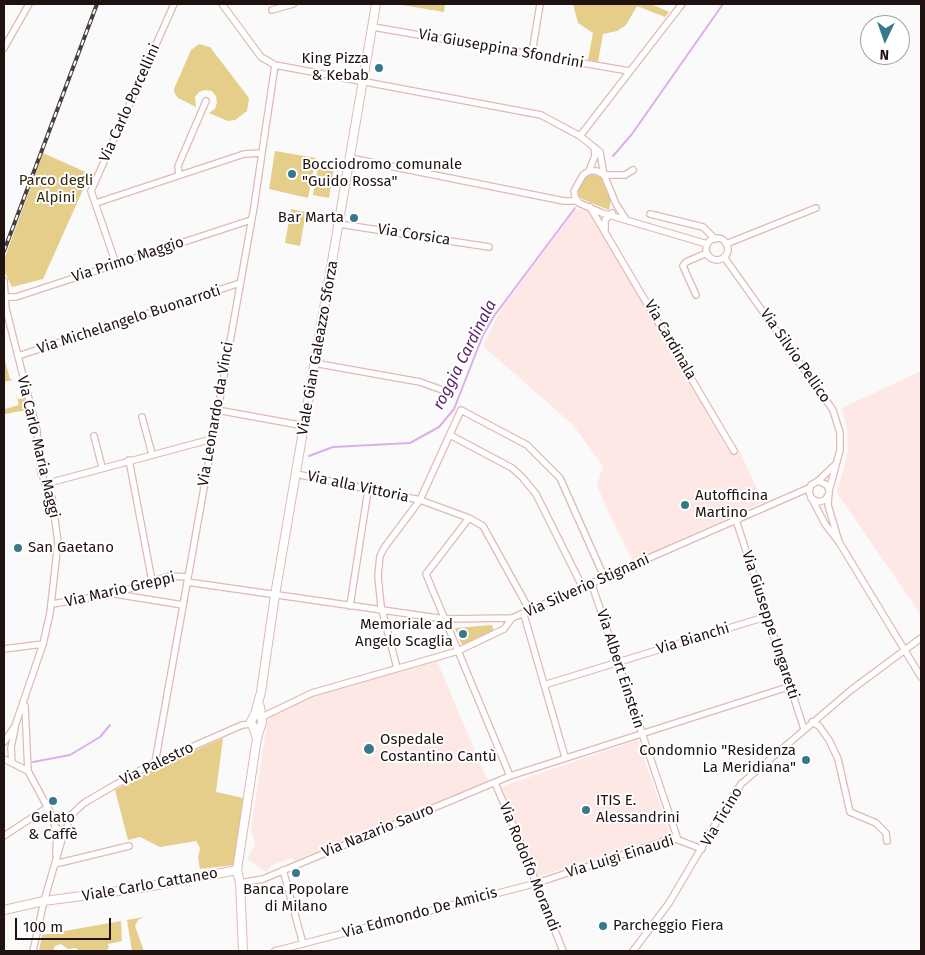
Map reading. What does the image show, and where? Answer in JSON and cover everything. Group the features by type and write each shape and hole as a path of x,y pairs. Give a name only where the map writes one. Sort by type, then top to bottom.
{"street":[{"path":"4,48 29,4"},
{"name":"Via Carlo Porcellini","path":"116,264 91,190 174,4"},
{"path":"222,4 261,57 275,65 541,114 580,136 600,152 604,175 616,204 625,218"},
{"path":"272,10 293,4"},
{"name":"Viale Gian Galeazzo Sforza","path":"237,870 257,738 256,723 275,595 376,4"},
{"path":"532,53 540,4"},
{"path":"580,136 682,4"},
{"name":"Via Giuseppina Sfondrini","path":"373,27 629,71"},
{"name":"Via Leonardo da Vinci","path":"155,763 251,220 275,65"},
{"path":"179,175 178,166 206,101"},
{"path":"589,171 595,156 594,147"},
{"path":"96,203 244,154 262,152"},
{"path":"350,158 564,201 578,201 610,214 707,244 715,239"},
{"path":"578,201 574,191 583,175 589,171 597,171 604,175 625,175 633,170"},
{"path":"605,230 605,220 614,212 616,204"},
{"name":"Via Cardinala","path":"590,207 734,451"},
{"path":"726,244 816,208"},
{"path":"650,214 703,227 715,239 721,240 726,244 727,251 724,257 715,260 707,253 707,244"},
{"name":"Via Primo Maggio","path":"5,297 16,297 251,220"},
{"name":"Via Corsica","path":"339,224 489,247"},
{"path":"696,294 684,266 686,262 707,253"},
{"name":"Via Silvio Pellico","path":"724,257 833,410 840,433 837,464 829,492"},
{"name":"Via Carlo Maria Maggi","path":"4,281 5,297 37,431 41,473 52,498 58,542 52,604 44,644 15,726 10,748 12,762"},
{"name":"Via Michelangelo Buonarroti","path":"18,356 240,283"},
{"path":"314,363 420,382 448,392"},
{"path":"217,410 305,426"},
{"path":"397,668 384,611 381,606 378,576 380,556 420,500 461,410 527,445 560,478 605,579"},
{"path":"142,417 152,454"},
{"path":"450,435 512,468 536,494 583,588"},
{"path":"94,436 102,467"},
{"path":"45,484 212,438"},
{"path":"129,460 152,581"},
{"path":"837,464 809,488 811,498 905,648 921,677"},
{"name":"Via alla Vittoria","path":"296,474 420,500 469,518"},
{"path":"818,481 827,485 829,492 828,505 838,542"},
{"name":"Via Silverio Stignani","path":"275,595 445,619 512,618 592,585 809,488"},
{"path":"350,606 368,490"},
{"path":"799,494 822,501 829,492"},
{"path":"510,776 426,574 469,518 483,526 530,611"},
{"name":"Via Giuseppe Ungaretti","path":"736,520 804,729"},
{"name":"Via Mario Greppi","path":"52,604 113,594 169,576 275,595"},
{"name":"Via Albert Einstein","path":"592,585 677,837"},
{"path":"113,594 183,605"},
{"path":"524,614 565,757"},
{"name":"Via Bianchi","path":"544,685 768,616"},
{"name":"Via Palestro","path":"61,818 91,798 155,763 242,725 256,723 312,693 458,650 504,629 512,618"},
{"name":"Via Ticino","path":"633,951 663,912 737,789 812,722 905,648 921,638"},
{"path":"4,650 44,644"},
{"name":"Via Nazario Sauro","path":"240,883 262,879 510,776 791,686"},
{"name":"Via Carlo Maria Maggi","path":"24,702 28,771"},
{"path":"812,722 824,732 838,759 850,812 880,826 886,833 886,841"},
{"name":"Via Carlo Maria Maggi","path":"4,742 15,726"},
{"path":"4,759 28,771 48,807 61,818 65,829 44,901 33,951"},
{"name":"Via Rodolfo Morandi","path":"495,783 563,951"},
{"path":"4,836 48,807"},
{"path":"55,864 57,828 61,818"},
{"path":"57,828 65,829"},
{"name":"Via Luigi Einaudi","path":"536,883 677,837 702,849"},
{"path":"55,864 129,846"},
{"path":"237,870 240,883 243,951"},
{"name":"Viale Carlo Cattaneo","path":"4,910 44,901 141,888 237,870"},
{"path":"282,870 304,944"},
{"name":"Via Edmondo De Amicis","path":"275,951 536,883"}],"shaded area":[{"path":"585,209 591,213 729,451 740,452 763,502 633,562 597,485 603,466 573,425 483,346 500,311 575,210"},
{"path":"921,371 921,615 837,493 848,451 847,428 842,408"},
{"name":"Ospedale Costantino Cantù","path":"437,661 488,781 295,861 292,858 272,865 266,872 247,859 255,845 251,829 268,717 313,696"},
{"name":"ITIS E. Alessandrini","path":"638,740 669,832 667,835 540,876 537,875 502,789 503,786"}],"green space":[{"path":"396,4 445,4 444,12"},
{"path":"573,4 651,4 669,12 665,17 637,6 626,25 617,31 603,34 598,62 588,60 593,33 578,23"},
{"path":"199,44 210,47 249,98 247,111 235,120 228,121 209,113 215,109 217,103 216,96 212,91 205,90 199,92 195,97 196,107 178,98 175,94 174,89 191,50"},
{"name":"Bocciodromo comunale \"Guido Rossa\"","path":"275,151 316,158 308,198 269,189"},
{"name":"Parco degli Alpini","path":"43,153 90,174 43,279 12,287 4,271 4,260"},
{"path":"318,165 334,168 329,198 313,195"},
{"path":"591,174 601,177 611,200 609,210 584,200 579,196 578,190 584,178"},
{"path":"291,209 306,212 300,246 285,243"},
{"path":"4,357 10,379 12,379 14,388 12,380 4,382"},
{"path":"25,398 28,410 4,414 4,399 5,409 19,405 17,399"},
{"path":"492,625 494,631 462,645 455,628"},
{"path":"223,738 216,792 243,798 234,865 200,869 198,858 200,848 196,841 160,847 140,837 128,840 115,790 158,767"},
{"path":"144,917 138,920 135,926 144,951 132,951 127,920"},
{"path":"121,921 122,941 108,944 109,948 105,951 68,949 61,944 55,946 53,951 39,951 42,935"}],"waterway":[{"name":"roggia Cardinala","path":"613,156 632,134 723,4"},
{"name":"roggia Cardinala","path":"309,456 333,447 410,443 439,427 454,409 483,335 494,316 575,208"},
{"name":"roggia Cardinala","path":"33,762 70,755 100,737 110,725"}],"railway":[{"path":"4,251 97,4"}],"place":[{"name":"King Pizza & Kebab","path":"379,68"},
{"name":"Bocciodromo comunale \"Guido Rossa\"","path":"292,174"},
{"name":"Bar Marta","path":"354,218"},
{"name":"Autofficina Martino","path":"685,505"},
{"name":"San Gaetano","path":"18,548"},
{"name":"Memoriale ad Angelo Scaglia","path":"463,634"},
{"name":"Ospedale Costantino Cantù","path":"369,749"},
{"name":"Condomnio \"Residenza La Meridiana\"","path":"806,760"},
{"name":"Gelato & Caffè","path":"53,801"},
{"name":"ITIS E. Alessandrini","path":"586,810"},
{"name":"Banca Popolare di Milano","path":"296,873"},
{"name":"Parcheggio Fiera","path":"603,926"}]}
